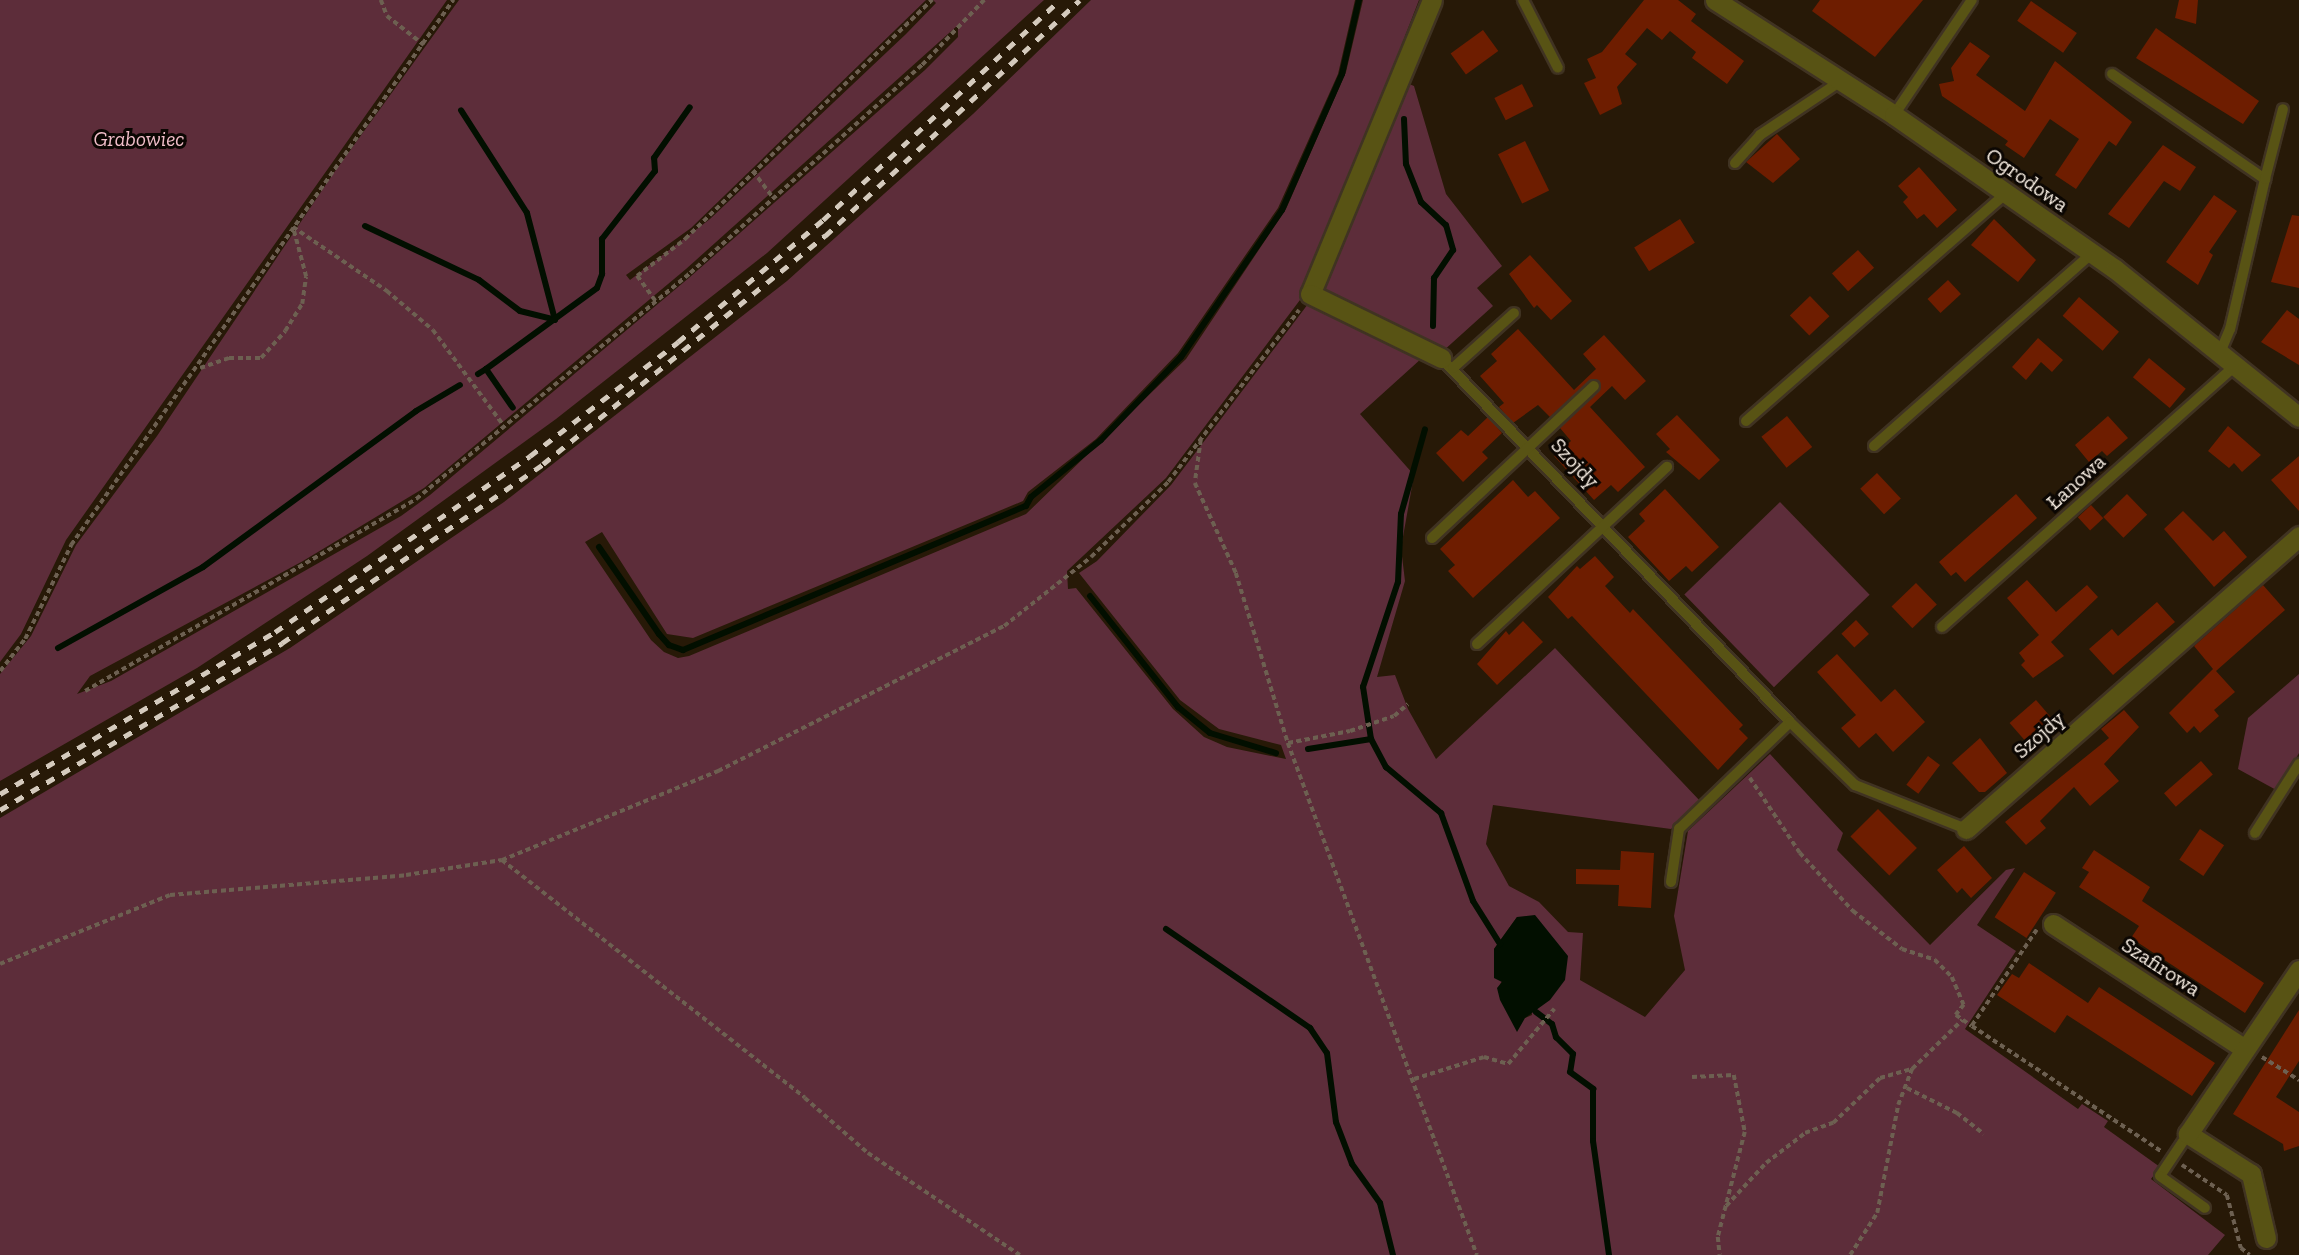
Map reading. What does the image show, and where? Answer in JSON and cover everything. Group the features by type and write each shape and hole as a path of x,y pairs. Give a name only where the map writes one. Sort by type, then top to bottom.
{"street":[{"path":"1432,0 1310,294 1447,363"},
{"name":"Ogrodowa","path":"1714,0 1894,115 2092,253 2299,417"},
{"name":"Szojdy","path":"1966,829 2299,536"},
{"name":"Szafirowa","path":"2053,924 2252,1052"},
{"path":"2266,1238 2251,1174 2188,1134 2252,1052 2299,970"}],"lane":[{"path":"1523,0 1558,68"},
{"path":"1894,115 1972,0"},
{"path":"2112,74 2265,178"},
{"path":"1735,163 1760,135 1841,81"},
{"path":"2220,353 2230,329 2283,109"},
{"path":"1746,421 2007,193"},
{"path":"1874,446 2092,253"},
{"path":"1447,363 1514,313"},
{"name":"Szojdy","path":"1447,363 1790,722 1855,785 1966,829"},
{"name":"Łanowa","path":"1942,627 2236,365"},
{"path":"1432,538 1594,386"},
{"path":"1477,644 1667,467"},
{"path":"1671,882 1679,829 1790,722"},
{"path":"2255,833 2299,764"},
{"path":"2188,1134 2160,1176 2205,1208"}],"path":[{"path":"381,0 387,16 424,45"},
{"path":"0,671 25,639 71,545 198,368 293,227 424,45 453,0"},
{"path":"655,301 637,276 685,239 932,0"},
{"path":"85,691 416,499 655,301 922,65 984,0"},
{"path":"753,171 772,196"},
{"path":"198,368 229,358 261,358 285,331 302,304 306,277 293,227"},
{"path":"293,227 387,291 433,330 504,426"},
{"path":"0,964 170,895 406,875 502,860 718,771 1004,626 1091,557 1168,482 1310,294"},
{"path":"1201,439 1195,483 1236,573 1289,743 1477,1255"},
{"path":"1289,743 1350,731 1389,718 1408,704"},
{"path":"1743,768 1800,853 1853,911 1902,949 1935,960 1952,977 1964,1005 1956,1015 2227,1195 2241,1248 2250,1255"},
{"path":"502,860 805,1098 868,1153 1020,1255"},
{"path":"1972,1026 2043,920 2053,924"},
{"path":"1414,1079 1484,1057 1508,1064 1529,1035 1552,1017 1554,1009"},
{"path":"1726,1206 1766,1163 1805,1133 1833,1122 1880,1078 1912,1069 1963,1019"},
{"path":"2252,1052 2299,1080"},
{"path":"1850,1255 1877,1213 1898,1105 1907,1088 1912,1069"},
{"path":"1692,1077 1734,1075 1745,1132 1718,1237 1720,1255"},
{"path":"1907,1088 1957,1113 1984,1134"}],"green space":[{"name":"Grabowiec","path":"0,0 447,0 66,540 21,634 0,662"},
{"path":"459,0 926,0 691,228 626,275 630,280 710,219 906,34 936,3 933,0 1044,0 767,253 556,419 367,556 197,668 0,781 0,674 31,636 76,545 157,436 333,174","holes":["958,25 958,37 925,70 690,277 430,495 401,516 111,681 77,694 90,676 303,561 424,488 686,269"]},
{"path":"1091,0 1355,0 1338,74 1278,208 1178,353 1096,439 1028,492 1023,501 693,638 667,634 602,532 585,542 651,640 664,652 678,658 689,656 1026,514 1186,359 1286,209 1346,72 1363,0 1419,0 1306,292 1166,478 1067,571 1068,589 1076,588 1173,709 1204,737 1227,747 1286,759 1281,745 1219,729 1180,700 1079,573 1097,561 1171,485 1311,300 1422,358 1360,414 1414,475 1401,548 1405,581 1377,677 1395,675 1408,709 1436,759 1555,648 1701,802 1671,829 1493,805 1486,844 1509,886 1539,902 1568,932 1583,933 1580,980 1645,1017 1685,970 1674,916 1688,831 1770,754 1843,833 1837,850 1930,945 2006,870 2015,868 1977,925 2016,951 1965,1029 2078,1109 2082,1104 2108,1121 2104,1127 2160,1167 2151,1179 2225,1235 2208,1255 0,1255 0,818 290,648 504,502 787,281 973,114","holes":["1517,917 1532,1015 1525,1018 1498,988 1502,981 1494,949"]},
{"path":"1402,81 1414,86 1446,194 1502,266 1477,288 1493,306 1442,352 1315,294"},
{"path":"1780,502 1870,595 1774,687 1684,594"},
{"path":"2299,674 2299,753 2278,791 2238,769 2248,718"}],"shaded area":[{"path":"1535,915 1568,956 1565,980 1550,1000 1525,1018 1517,1032 1500,1000 1497,988 1502,982 1494,978 1494,949 1517,917"}],"building":[{"path":"1644,0 1678,0 1696,14 1691,21 1744,61 1727,84 1692,58 1696,52 1670,31 1662,40 1647,28 1625,54 1637,64 1617,87 1622,104 1600,115 1584,83 1596,78 1587,59 1602,52"},
{"path":"1820,0 1923,0 1875,57 1812,11"},
{"path":"2179,0 2198,0 2196,24 2175,18"},
{"path":"2031,1 2077,33 2063,53 2017,21"},
{"path":"2156,28 2259,101 2243,124 2136,58"},
{"path":"1483,30 1498,51 1466,75 1451,54"},
{"path":"1970,42 1990,56 1976,75 2025,111 2055,61 2132,122 2116,146 2109,141 2076,189 2055,175 2079,139 2050,119 2024,158 2005,145 2008,141 1942,96 1939,84 1954,81 1951,68"},
{"path":"1522,84 1533,106 1506,120 1494,98"},
{"path":"1777,134 1800,159 1773,183 1746,162"},
{"path":"1525,141 1549,190 1522,204 1498,154"},
{"path":"2163,145 2196,167 2180,191 2164,181 2129,228 2108,214"},
{"path":"1919,167 1957,210 1937,228 1924,214 1917,219 1903,202 1908,197 1898,186"},
{"path":"2214,195 2237,211 2209,252 2213,255 2198,285 2166,262"},
{"path":"2292,215 2299,216 2299,288 2271,282"},
{"path":"1680,219 1695,243 1649,271 1634,248"},
{"path":"1994,219 2036,260 2018,282 1971,245"},
{"path":"1858,250 1874,268 1848,291 1832,273"},
{"path":"1530,255 1572,301 1551,320 1537,305 1534,308 1509,274"},
{"path":"1948,280 1961,294 1940,313 1928,299"},
{"path":"1810,296 1829,316 1809,336 1790,315"},
{"path":"2079,297 2119,332 2103,351 2063,316"},
{"path":"2287,310 2299,319 2299,365 2261,342"},
{"path":"1518,329 1574,390 1596,369 1583,354 1604,335 1646,381 1625,400 1612,386 1590,407 1645,467 1618,492 1611,485 1594,500 1554,456 1571,441 1560,428 1599,391 1599,380 1589,381 1550,417 1538,405 1513,423 1499,407 1504,403 1480,376 1497,361 1491,354"},
{"path":"2038,338 2063,360 2052,372 2041,362 2026,380 2012,367"},
{"path":"2149,358 2186,389 2170,408 2133,377"},
{"path":"1677,415 1720,460 1699,480 1666,452 1670,449 1656,434"},
{"path":"1787,416 1812,447 1787,468 1761,437"},
{"path":"2108,416 2128,438 2107,456 2102,451 2089,462 2075,445"},
{"path":"1488,417 1502,433 1482,452 1488,458 1463,482 1436,453 1461,430 1468,436"},
{"path":"2228,426 2261,455 2242,472 2234,463 2229,468 2208,451"},
{"path":"2299,456 2299,511 2271,480"},
{"path":"1877,473 1901,499 1884,514 1860,489"},
{"path":"1513,480 1528,497 1535,491 1560,518 1473,598 1448,571 1455,565 1440,549"},
{"path":"1665,489 1719,547 1692,572 1686,566 1669,581 1628,537 1645,521 1639,514"},
{"path":"2016,494 2037,518 1965,582 1956,572 1951,576 1939,562"},
{"path":"2127,494 2147,515 2123,538 2103,517"},
{"path":"2091,505 2103,518 2090,530 2078,517"},
{"path":"2183,511 2213,541 2224,531 2247,557 2214,587 2164,529"},
{"path":"1595,556 1614,577 1605,586 1630,613 1633,609 1743,725 1739,729 1748,738 1718,770 1572,616 1568,619 1548,597 1577,566 1580,569"},
{"path":"2027,580 2056,612 2087,585 2098,597 2051,642 2064,656 2033,678 2021,665 2025,661 2019,653 2039,635 2007,598"},
{"path":"1916,583 1937,605 1912,628 1892,607"},
{"path":"2263,585 2285,610 2216,671 2235,692 2214,710 2219,716 2200,733 2194,726 2187,733 2169,713 2213,669 2194,646"},
{"path":"2157,602 2175,622 2113,675 2089,649 2112,629 2118,636"},
{"path":"1856,620 1869,634 1854,648 1841,634"},
{"path":"1523,621 1543,642 1497,685 1477,664 1506,631 1509,635"},
{"path":"1837,654 1881,702 1895,689 1925,722 1893,752 1876,733 1859,748 1841,728 1856,715 1817,672"},
{"path":"2036,700 2058,725 2031,748 2010,723"},
{"path":"2124,710 2139,727 2104,764 2119,781 2090,806 2074,787 2040,821 2046,828 2026,845 2005,822 2109,738 2101,729"},
{"path":"1980,738 2007,773 1985,792 1979,792 1952,763"},
{"path":"1928,756 1940,765 1918,794 1906,785"},
{"path":"2201,761 2213,775 2176,807 2164,793"},
{"path":"1878,809 1917,848 1889,875 1850,837"},
{"path":"2200,829 2224,845 2203,876 2179,860"},
{"path":"1964,846 1992,878 1971,898 1962,888 1957,893 1937,870"},
{"path":"2094,850 2150,887 2142,901 2264,983 2245,1013 2131,938 2139,926 2079,887 2089,872 2082,868"},
{"path":"1621,851 1654,853 1651,908 1618,906 1619,885 1576,884 1576,869 1620,870"},
{"path":"2024,872 2056,893 2026,938 1995,917"},
{"path":"2029,963 2088,1003 2099,987 2215,1063 2192,1096 2067,1015 2055,1033 1997,995 2012,974 2019,978"},
{"path":"2299,1010 2299,1061 2276,1097 2299,1112 2299,1146 2284,1151 2283,1144 2233,1114"}],"waterway":[{"path":"599,547 659,634 669,645 683,650 1026,506 1031,497 1101,440 1181,357 1282,210 1342,74 1359,0"},
{"path":"486,369 597,288 602,274 602,239 655,171 654,158 690,107"},
{"path":"365,226 479,280 520,311 555,320 527,213 461,110"},
{"path":"1404,119 1406,164 1421,202 1446,225 1453,250 1434,278 1433,326"},
{"path":"478,374 486,369 513,408"},
{"path":"58,648 203,567 416,411 460,385"},
{"path":"1371,739 1363,687 1398,582 1401,514 1425,429"},
{"path":"1090,596 1178,707 1210,733 1276,753"},
{"path":"1308,749 1371,739 1386,767 1441,813 1473,901 1500,944"},
{"path":"1166,929 1310,1028 1327,1053 1336,1122 1352,1164 1380,1203 1393,1255"},
{"path":"1536,1012 1552,1024 1556,1037 1573,1054 1570,1072 1593,1089 1593,1141 1609,1255"}],"railway":[{"path":"0,794 275,632 530,456 678,342 823,220 1060,0"},
{"path":"0,810 282,643 543,464 825,236 1080,0"}]}
